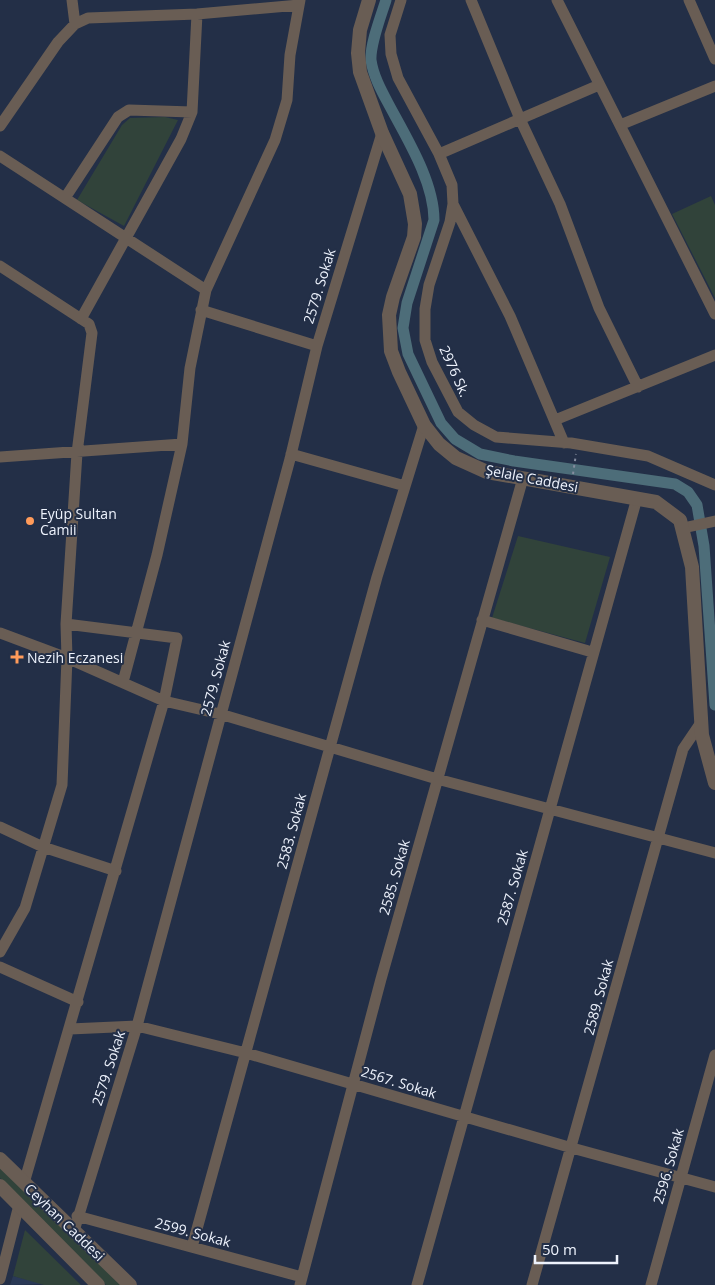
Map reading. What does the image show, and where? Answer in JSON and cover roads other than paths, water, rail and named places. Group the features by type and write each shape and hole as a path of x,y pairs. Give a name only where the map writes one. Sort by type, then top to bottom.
{"street":[{"path":"72,0 75,24"},
{"name":"Şelale Caddesi","path":"369,0 360,30 358,52 360,72 382,133 410,194 415,224 414,237 393,297 389,315 391,351 424,424 440,444 456,458 487,472 656,502 690,526 702,721 708,764 715,783"},
{"name":"2976 Sk.","path":"401,0 390,35 391,54 398,78 439,154 452,185 453,204 450,222 429,285 425,309 425,340 432,362 458,412 474,425 496,437 564,442 648,456 715,485"},
{"path":"471,0 520,119 560,204 600,308 638,386"},
{"path":"557,0 715,314"},
{"path":"689,0 715,59"},
{"path":"0,126 58,42 75,24 88,18 197,14 299,2 290,55 287,100 276,140 206,290 200,310 190,368 182,444 138,633 124,682"},
{"path":"81,319 181,139 192,112 197,14"},
{"path":"439,154 599,85"},
{"path":"620,125 715,86"},
{"path":"65,198 118,117 129,110 192,112"},
{"name":"2579. Sokak","path":"74,1231 77,1216 138,1026 220,714 292,454 317,346 382,133"},
{"path":"0,156 206,290"},
{"path":"453,204 510,316 564,442"},
{"path":"0,266 89,324 92,334 77,452 66,624 67,658 62,785 25,908 0,952"},
{"path":"200,310 317,346"},
{"path":"555,420 715,355"},
{"name":"2583. Sokak","path":"192,1246 377,577 424,424"},
{"path":"0,457 182,444"},
{"path":"292,454 405,486"},
{"name":"2585. Sokak","path":"301,1281 437,779 523,478"},
{"name":"2587. Sokak","path":"416,1285 592,652 637,498"},
{"path":"690,526 714,521"},
{"path":"482,620 592,652"},
{"path":"24,1182 78,1002 164,701 177,638 66,624"},
{"path":"0,633 67,658 164,701 220,714 437,779 715,853"},
{"name":"2589. Sokak","path":"532,1285 683,749 702,721"},
{"path":"0,827 43,847 116,870"},
{"path":"0,967 78,1002"},
{"name":"2567. Sokak","path":"70,1028 138,1026 246,1053 572,1148 715,1187"},
{"name":"2596. Sokak","path":"651,1285 715,1054"},
{"name":"Ceyhan Caddesi","path":"0,1159 130,1285"},
{"name":"Ceyhan Caddesi","path":"0,1186 98,1285"},
{"path":"0,1279 19,1204"},
{"name":"2599. Sokak","path":"77,1216 192,1246 301,1281"}],"waterway":[{"path":"386,0 372,46 372,66 380,88 418,160 429,190 434,220 407,303 403,328 408,354 441,423 455,439 480,454 514,461 675,484 688,492 697,505 704,546 715,705"}],"place":[{"name":"Eyüp Sultan Camii","path":"30,521"},
{"name":"Nezih Eczanesi","path":"17,657"}]}
